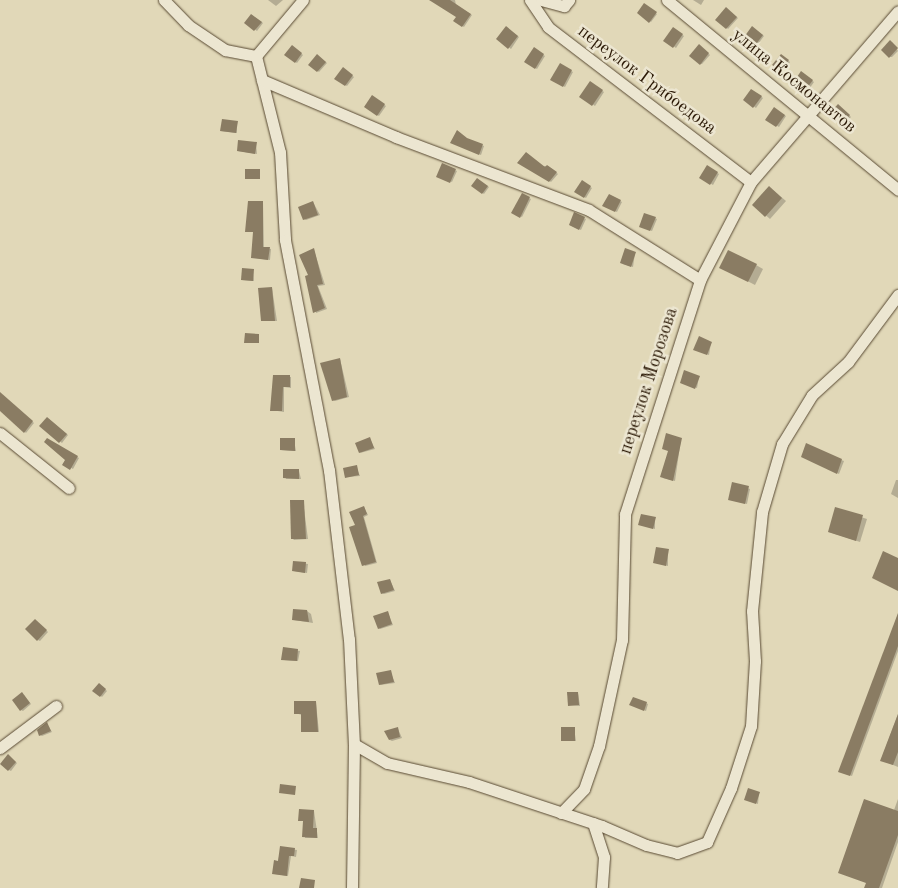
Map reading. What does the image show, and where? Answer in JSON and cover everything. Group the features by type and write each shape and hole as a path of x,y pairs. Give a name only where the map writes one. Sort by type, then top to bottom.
{"street":[{"path":"164,0 188,25 225,50 256,56"},
{"path":"256,56 303,0"},
{"name":"переулок Грибоедова","path":"530,0 548,27 750,182"},
{"path":"541,0 564,6 569,0"},
{"name":"улица Космонавтов","path":"667,0 898,190"},
{"name":"переулок Морозова","path":"561,813 584,789 599,746 622,640 625,514 700,280 750,182 810,116 898,11"},
{"path":"256,56 280,152 285,240 329,470 349,639 354,744 352,888"},
{"path":"262,80 396,137 589,210 700,280"},
{"path":"354,744 387,763 469,782 592,823 646,845 677,853 707,842 731,788 751,726 755,662 752,611 762,512 782,444 812,395 848,362 898,295"},
{"path":"0,433 69,488"},
{"path":"0,748 56,706"},
{"path":"592,823 604,858 602,888"}],"building":[{"path":"429,0 450,0 471,14 462,27 453,21 456,17"},
{"path":"644,3 657,12 649,23 637,13"},
{"path":"726,7 737,17 726,29 715,20"},
{"path":"251,14 262,22 254,31 244,23"},
{"path":"506,26 518,36 508,49 496,39"},
{"path":"752,26 763,35 753,48 742,40"},
{"path":"673,27 683,34 673,48 663,41"},
{"path":"890,40 898,48 889,58 881,50"},
{"path":"699,44 709,53 700,65 689,56"},
{"path":"292,45 302,53 295,63 284,55"},
{"path":"534,47 544,54 535,69 524,62"},
{"path":"317,54 326,62 317,72 308,65"},
{"path":"781,54 789,60 780,71 772,65"},
{"path":"560,63 572,70 563,87 550,80"},
{"path":"343,67 353,75 345,86 334,79"},
{"path":"801,71 813,80 804,92 793,83"},
{"path":"590,81 603,90 592,106 579,97"},
{"path":"751,89 762,96 753,108 743,100"},
{"path":"372,95 385,104 377,116 364,107"},
{"path":"838,104 850,115 842,124 830,113"},
{"path":"774,107 785,115 776,127 765,120"},
{"path":"222,119 238,121 236,133 220,131"},
{"path":"457,130 467,138 483,144 479,155 450,143"},
{"path":"238,140 257,142 255,154 237,151"},
{"path":"526,152 545,167 547,165 557,172 549,182 517,163"},
{"path":"442,163 456,169 450,183 436,177"},
{"path":"707,165 718,172 710,185 699,178"},
{"path":"245,169 260,169 260,179 245,179"},
{"path":"477,178 488,186 482,194 471,186"},
{"path":"582,180 591,186 584,198 574,192"},
{"path":"769,186 782,198 765,217 752,205"},
{"path":"522,193 530,197 520,218 511,213"},
{"path":"609,194 621,200 615,212 602,206"},
{"path":"248,201 263,201 263,247 270,247 268,260 251,258 253,232 245,232"},
{"path":"313,201 318,215 303,220 298,207"},
{"path":"574,212 585,217 579,230 569,225"},
{"path":"644,213 656,217 650,231 639,227"},
{"path":"314,248 323,284 317,285 325,308 313,313 305,276 308,275 299,255"},
{"path":"625,248 636,252 631,267 620,263"},
{"path":"728,250 757,264 748,282 719,268"},
{"path":"242,268 254,269 253,281 241,280"},
{"path":"272,287 275,321 261,321 258,288"},
{"path":"245,333 259,334 259,343 244,343"},
{"path":"699,336 712,342 707,355 693,350"},
{"path":"340,358 347,397 332,401 320,363"},
{"path":"684,370 700,376 695,389 680,383"},
{"path":"273,375 290,375 290,387 283,387 282,411 270,411"},
{"path":"0,392 33,421 24,433 0,411"},
{"path":"47,417 67,434 59,443 39,426"},
{"path":"666,433 682,438 673,481 660,477 668,451 662,449"},
{"path":"370,437 374,448 359,453 355,443"},
{"path":"47,438 78,456 70,470 62,465 65,460 44,442"},
{"path":"280,438 295,438 295,451 280,450"},
{"path":"806,443 842,459 837,474 801,457"},
{"path":"357,465 359,475 345,478 343,468"},
{"path":"283,469 299,469 299,479 283,478"},
{"path":"732,482 749,486 745,504 728,500"},
{"path":"290,500 304,500 306,539 291,539"},
{"path":"364,506 367,514 363,516 376,562 362,566 349,527 355,525 349,512"},
{"path":"835,507 863,515 856,541 828,532"},
{"path":"641,514 656,517 653,529 638,525"},
{"path":"656,547 669,549 666,566 653,563"},
{"path":"883,551 898,558 898,591 872,578"},
{"path":"293,561 306,562 305,573 292,571"},
{"path":"390,579 394,590 381,594 377,582"},
{"path":"293,609 307,610 309,622 292,620"},
{"path":"388,611 392,624 378,629 373,616"},
{"path":"898,613 898,646 850,776 838,772"},
{"path":"35,619 47,630 37,641 25,629"},
{"path":"283,647 298,649 297,661 281,660"},
{"path":"391,670 394,682 379,685 376,673"},
{"path":"99,683 106,689 100,697 92,691"},
{"path":"22,692 30,703 20,711 12,700"},
{"path":"567,692 578,692 579,705 568,706"},
{"path":"633,697 647,702 644,711 629,705"},
{"path":"294,701 316,701 318,732 301,732 301,714 294,714"},
{"path":"898,714 898,752 893,765 880,761"},
{"path":"47,722 51,731 39,736 37,730"},
{"path":"398,727 400,737 389,740 384,731"},
{"path":"561,727 575,727 575,741 561,741"},
{"path":"8,754 16,762 8,771 0,764"},
{"path":"280,784 296,786 295,795 279,793"},
{"path":"748,788 760,792 756,804 744,800"},
{"path":"864,799 898,811 898,835 879,888 864,888 866,883 838,873"},
{"path":"299,809 314,810 313,828 317,828 317,838 302,837 303,821 298,821"},
{"path":"280,846 295,848 294,856 289,856 287,876 272,874 274,860 278,861"},
{"path":"301,878 315,880 314,888 299,888"}]}
